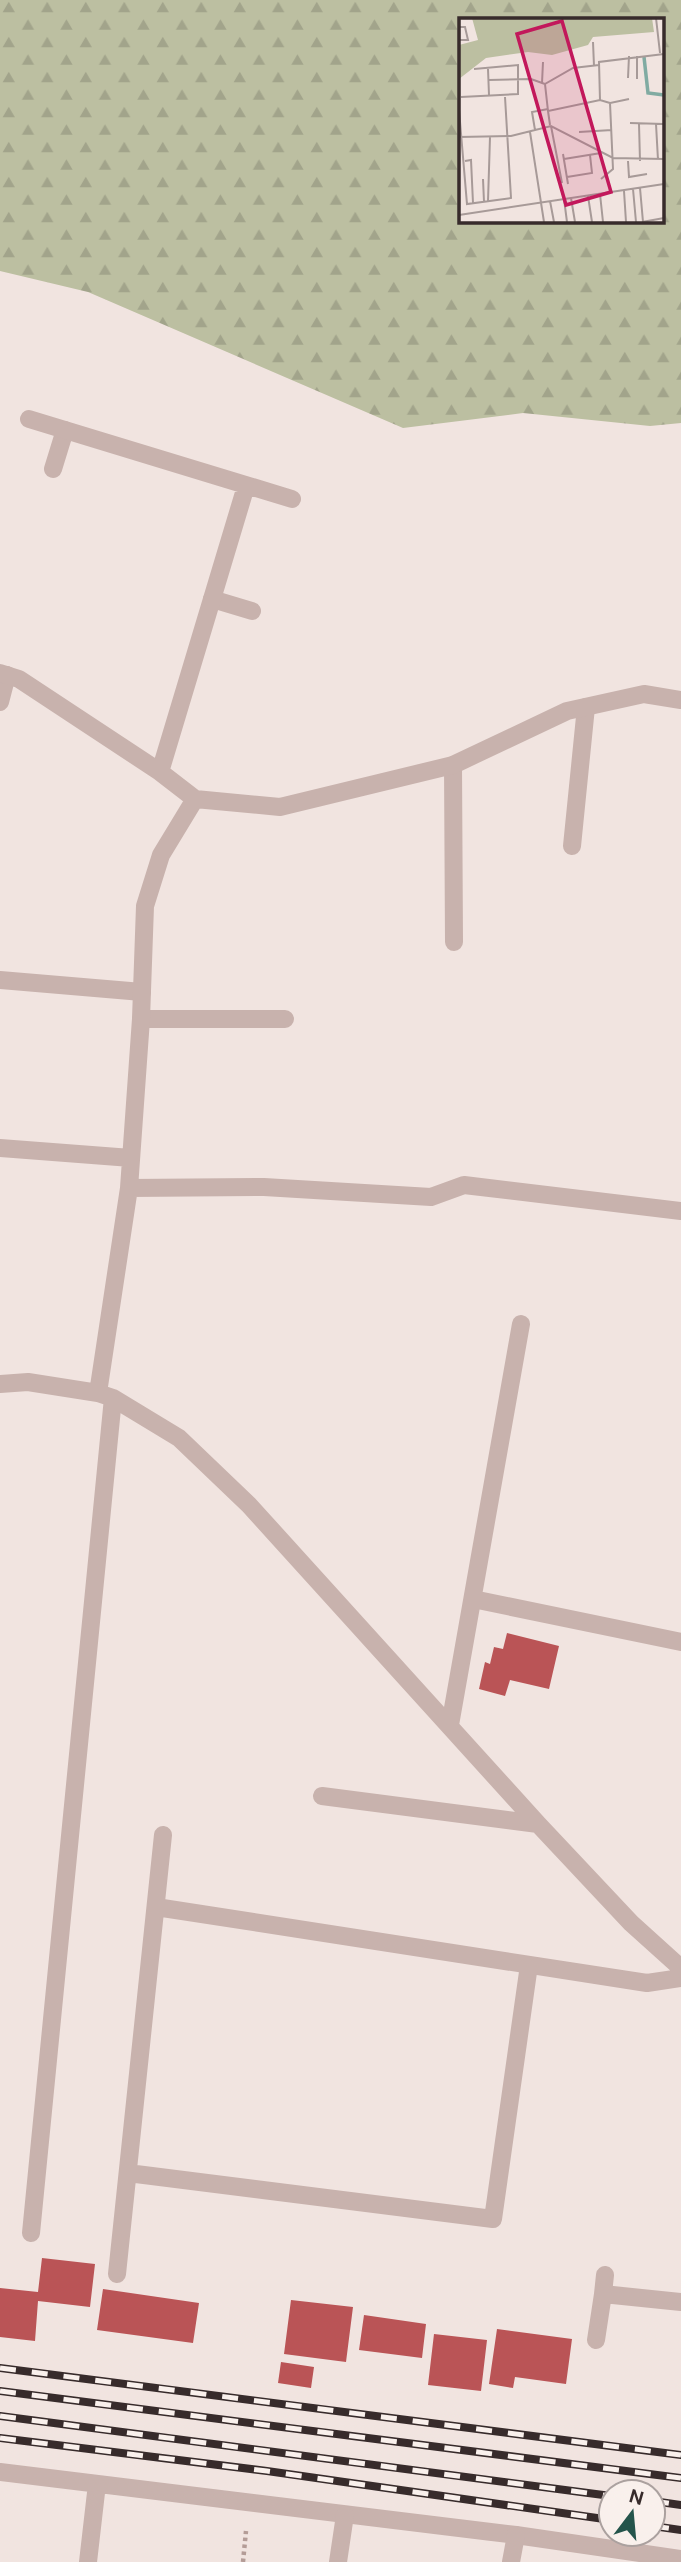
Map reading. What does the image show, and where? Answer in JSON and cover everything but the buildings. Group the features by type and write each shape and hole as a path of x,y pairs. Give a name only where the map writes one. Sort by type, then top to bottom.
{"street":[{"path":"29,419 292,499"},
{"path":"52,469 65,430"},
{"path":"160,772 246,486"},
{"path":"212,599 252,611"},
{"path":"0,702 3,674 19,680 160,772 195,799 280,807 453,765 567,711 644,694 681,700"},
{"path":"572,846 586,707"},
{"path":"453,765 454,942"},
{"path":"31,2233 106,1395 129,1188 141,1019 145,906 161,855 195,799"},
{"path":"0,980 142,992"},
{"path":"141,1019 285,1019"},
{"path":"0,1148 131,1158"},
{"path":"129,1188 264,1187 431,1197 464,1185 681,1211"},
{"path":"450,1725 521,1324"},
{"path":"0,1384 28,1382 106,1395 179,1438 239,1495 631,1923 681,1968"},
{"path":"472,1599 681,1642"},
{"path":"323,1796 538,1824"},
{"path":"117,2274 163,1835"},
{"path":"156,1907 647,1983 681,1978"},
{"path":"128,2173 493,2219 529,1965"},
{"path":"596,2340 605,2275"},
{"path":"603,2294 681,2302"},
{"path":"0,2472 516,2535 681,2559"},
{"path":"88,2562 97,2484"},
{"path":"338,2562 345,2515"},
{"path":"512,2562 516,2535"}],"green space":[{"path":"0,0 681,0 681,423 650,426 523,413 403,428 88,292 0,271"}],"railway":[{"path":"0,2368 681,2455"},
{"path":"0,2391 681,2478"},
{"path":"0,2416 597,2494"},
{"path":"0,2438 267,2471 597,2518"},
{"path":"667,2503 681,2505"},
{"path":"667,2528 681,2530"}]}
